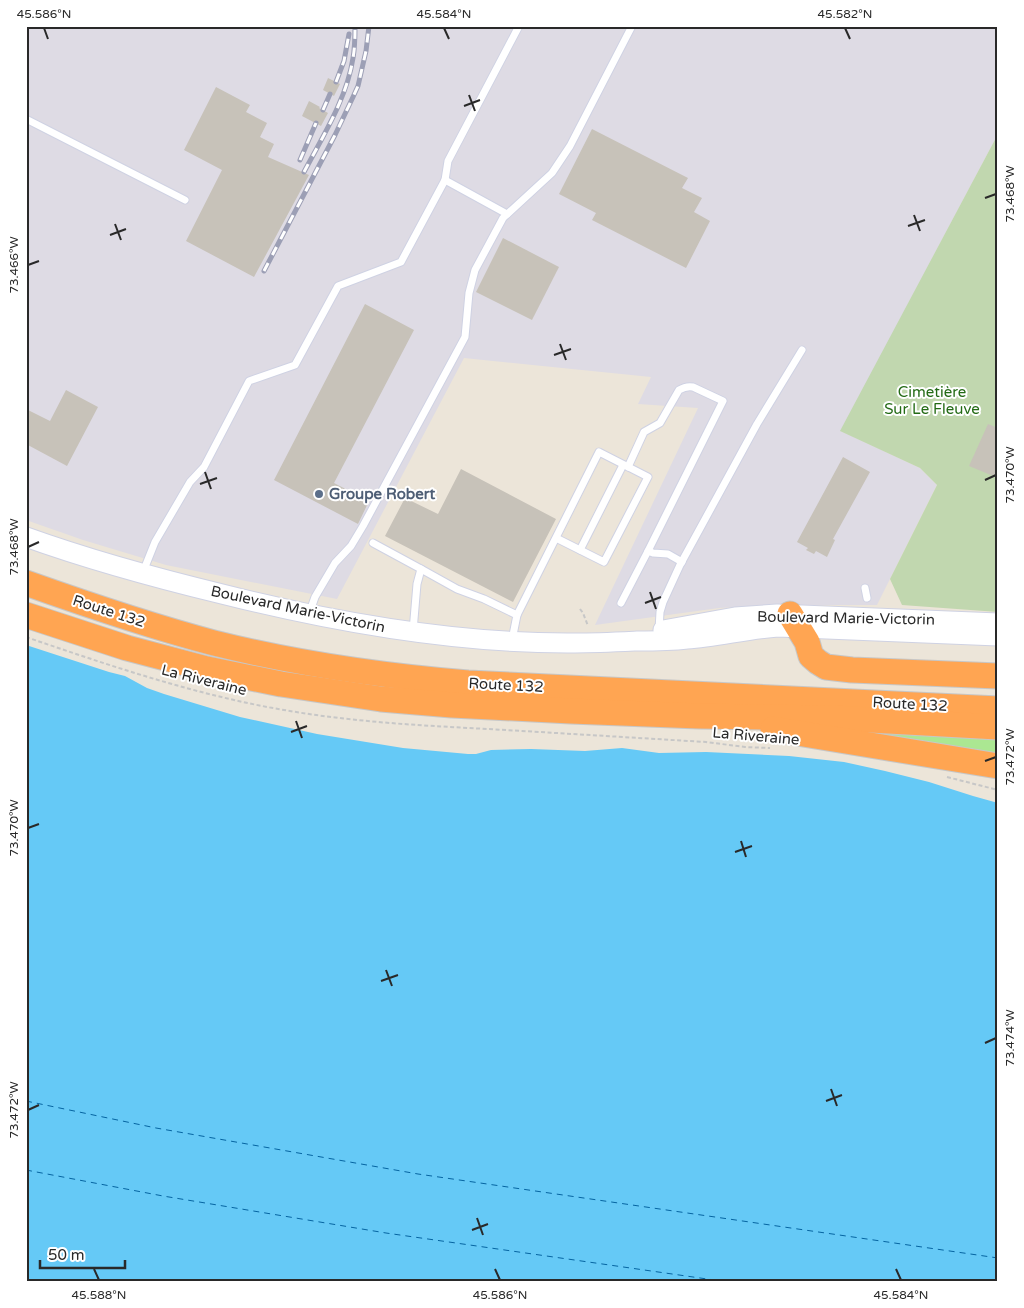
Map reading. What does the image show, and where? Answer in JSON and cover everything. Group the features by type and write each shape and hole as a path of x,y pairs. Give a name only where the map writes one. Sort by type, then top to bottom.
{"highway":[{"name":"Route 132","path":"26,583 118,615 244,650 331,667 411,678 468,683 998,709"},
{"name":"Route 132","path":"26,615 100,640 233,675 327,692 381,699 452,705 571,711 699,716 834,718 998,727"},
{"path":"794,626 814,659 822,665 831,668 998,676"},
{"path":"660,692 998,692"},
{"path":"699,716 833,740 998,766"}],"street":[{"name":"Boulevard Marie-Victorin","path":"26,536 142,574 309,614 414,632 512,642 576,643 660,636 687,640 760,628 794,626 998,623"},
{"name":"Boulevard Marie-Victorin","path":"794,626 861,624"},
{"name":"Boulevard Marie-Victorin","path":"883,624 998,636"}],"lane":[{"path":"142,574 155,542 190,482 204,467 249,381 295,365 338,286 400,262 445,180 448,161 519,26"},
{"path":"309,614 315,597 335,563 350,546 363,526 465,337 469,293 475,270 503,218 552,173 570,146 632,26"},
{"path":"26,118 185,200"},
{"path":"445,180 508,214"},
{"path":"660,636 660,612 682,562 758,424 802,350"},
{"path":"580,550 644,432 660,424 679,390 684,387 694,387 722,401 621,603"},
{"path":"512,642 517,615 598,452 648,477 604,562 556,538"},
{"path":"373,543 457,589 484,599 517,615"},
{"path":"648,551 668,554 682,562"},
{"path":"414,632 417,584 421,569"},
{"path":"865,588 868,598"}],"path":[{"path":"580,609 584,613 588,626"},
{"name":"La Riveraine","path":"26,637 118,668 198,692 283,710 381,723 706,742 745,748 774,748"},
{"path":"941,776 998,790"}],"shaded area":[{"path":"26,26 998,26 998,134 841,431 920,468 937,485 877,605 768,605 719,608 595,625 698,408 638,404 651,377 464,358 337,599 166,565 83,540 26,520"}],"green space":[{"name":"Cimetière Sur Le Fleuve","path":"998,134 998,612 902,605 890,579 937,485 920,468 840,431"},
{"path":"848,730 998,738 998,755"}],"water":[{"path":"26,645 125,676 147,688 164,694 240,717 317,734 403,748 468,754 491,750 585,751 622,748 659,753 706,752 789,756 844,762 885,771 998,803 998,1282 26,1282"}],"building":[{"path":"328,78 340,84 334,96 323,90"},
{"path":"216,87 250,105 246,112 267,123 260,137 274,144 268,157 309,175 254,277 186,241 222,170 184,150"},
{"path":"309,101 328,113 321,126 302,116"},
{"path":"592,129 688,178 682,188 702,198 694,212 710,221 686,268 592,220 596,213 559,194"},
{"path":"503,238 559,267 532,320 476,292"},
{"path":"365,304 414,330 334,483 369,501 358,524 274,480"},
{"path":"66,390 98,407 67,466 26,444 26,409 50,421"},
{"path":"988,424 998,428 998,478 969,466"},
{"path":"843,457 870,472 833,539 835,540 827,557 816,551 814,554 806,550 808,548 797,542"},
{"path":"461,469 556,519 513,602 385,536 405,498 438,514"}],"ferry route":[{"path":"26,1101 156,1128 418,1174 998,1258"},
{"path":"26,1170 163,1196 386,1233 728,1282"}],"railway":[{"path":"304,172 340,102 345,88 354,54 355,26"},
{"path":"264,271 335,135 358,86 366,51 369,26"},
{"path":"336,82 344,61 349,34"},
{"path":"323,110 330,94"},
{"path":"300,160 316,123"}],"place":[{"name":"Groupe Robert","path":"319,494"}]}
